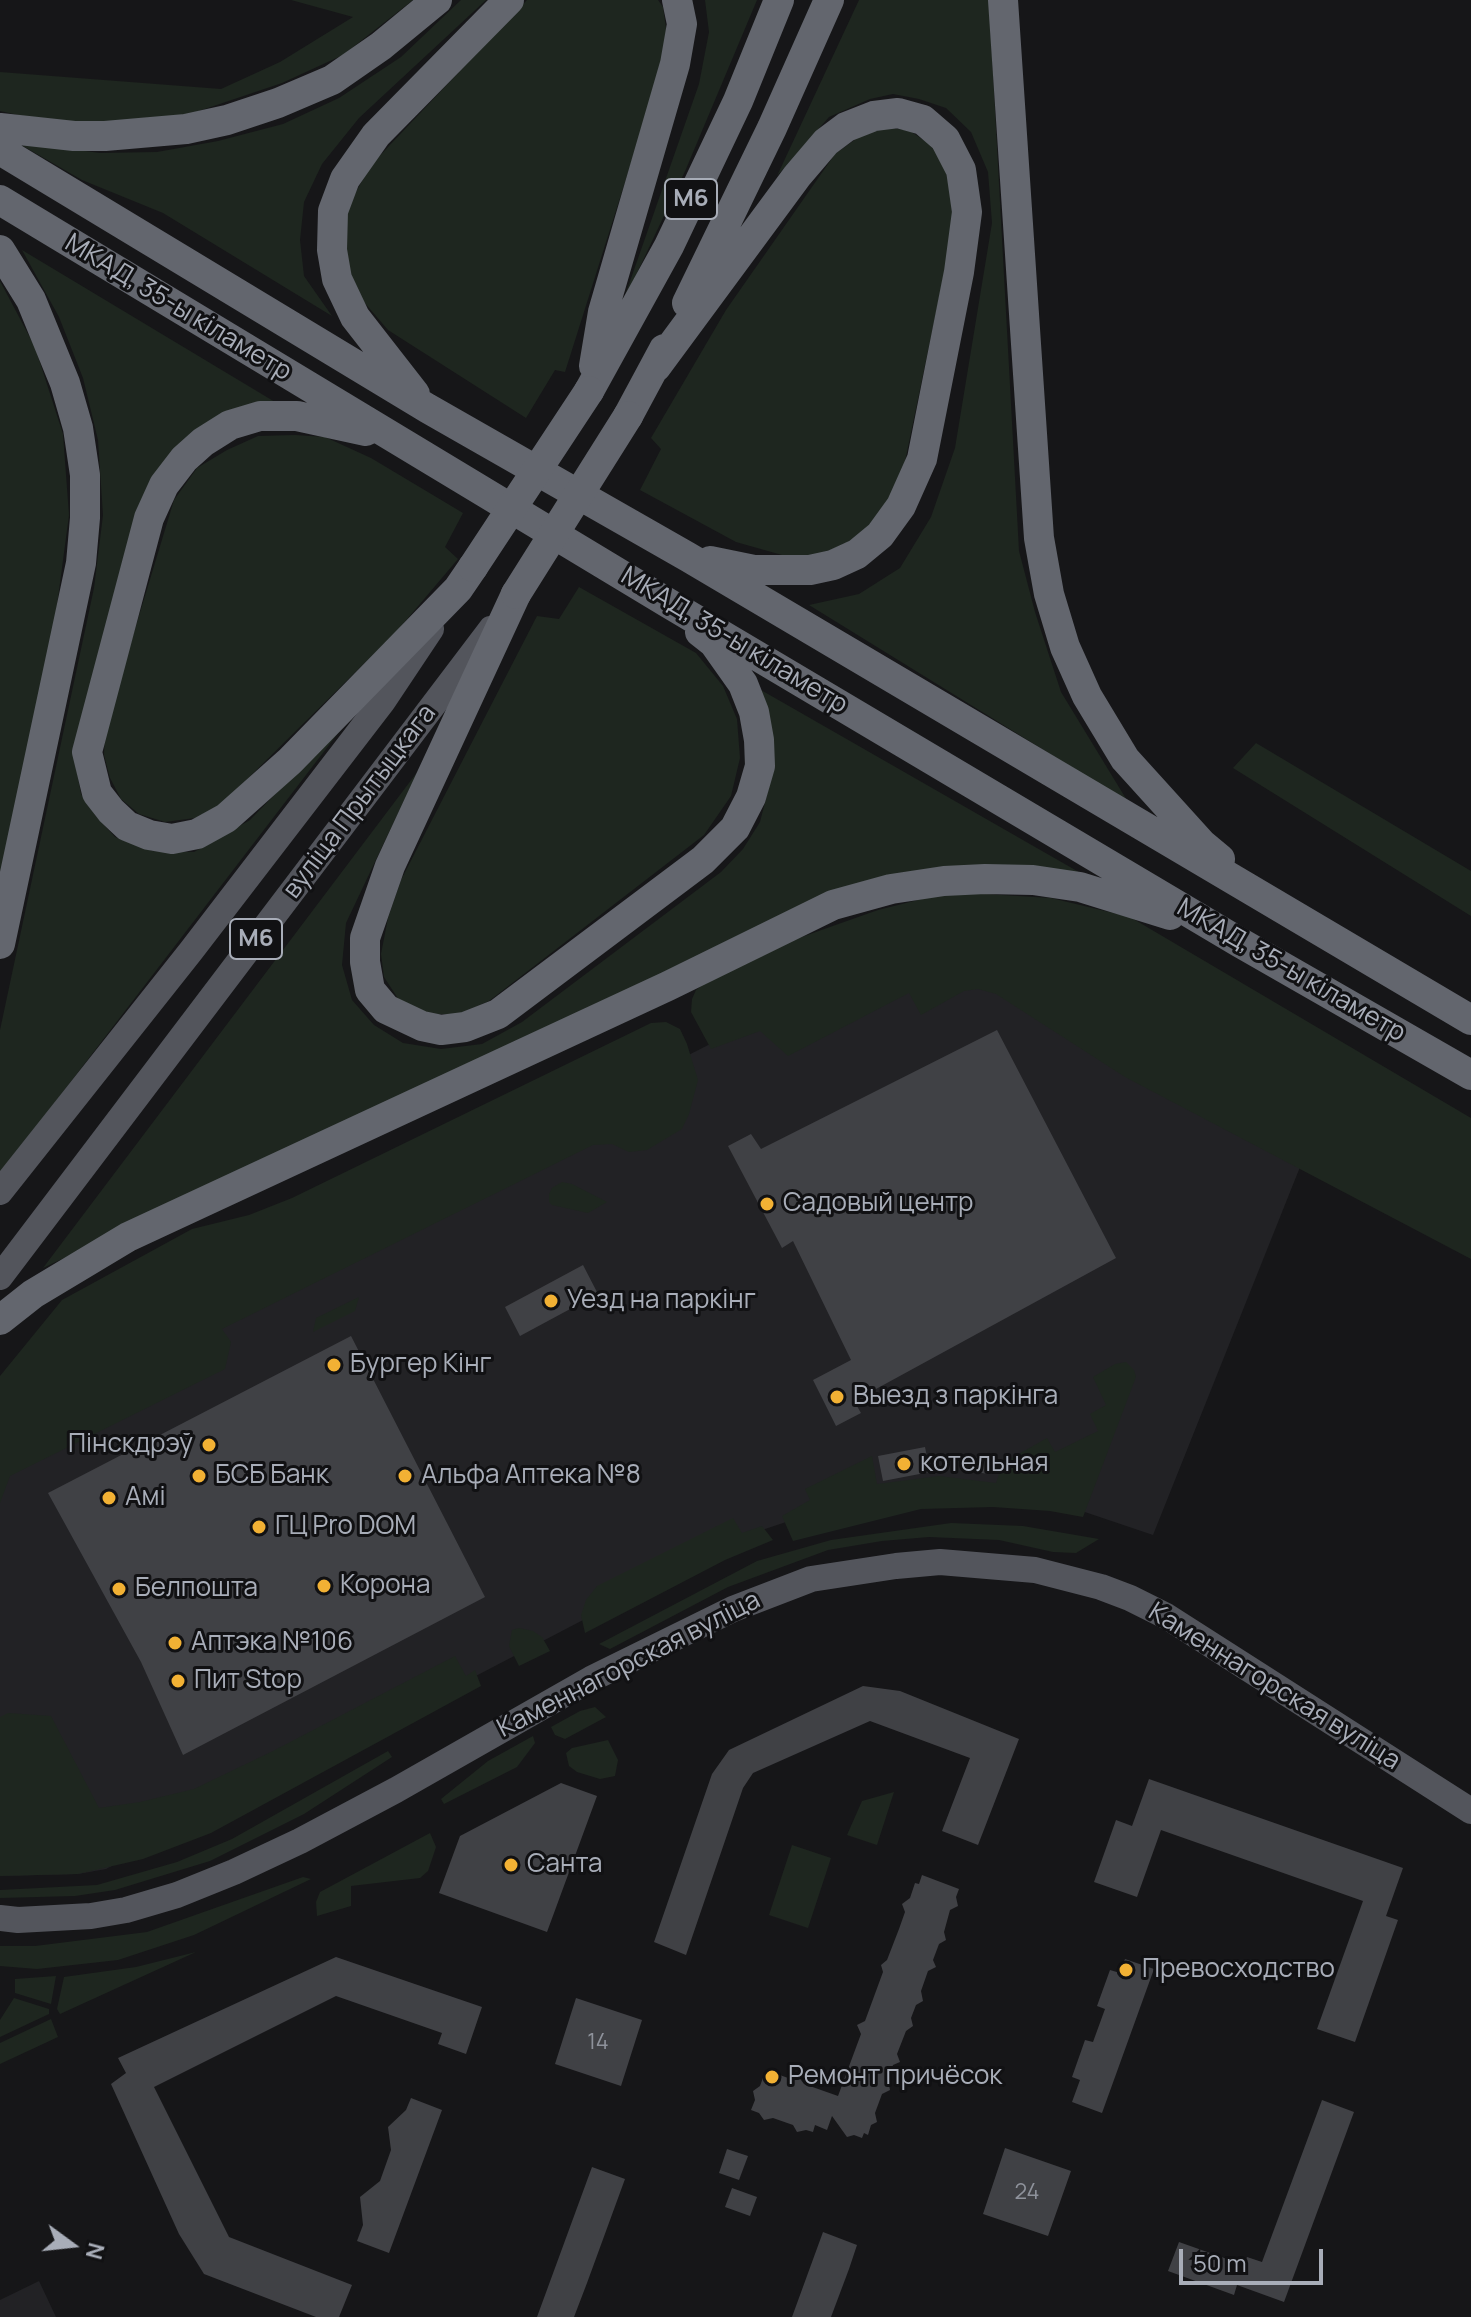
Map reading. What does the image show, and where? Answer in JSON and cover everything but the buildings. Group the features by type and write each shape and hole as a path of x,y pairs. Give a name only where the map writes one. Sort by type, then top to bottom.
{"highway":[{"path":"0,128 74,136 118,135 186,129 227,120 332,80 381,46 437,0"},
{"path":"427,408 355,317 337,279 332,250 333,211 345,179 376,135 509,0"},
{"path":"589,391 603,312 675,64 682,24 677,0"},
{"name":"М6","path":"465,578 589,391 669,246 738,101 779,0"},
{"name":"М6","path":"514,597 656,367 772,128 829,0"},
{"path":"1003,0 1039,538 1049,594 1065,647 1087,696 1125,759 1202,844 1269,902"},
{"path":"656,367 797,176 826,142 860,121 898,113 923,120 945,139 961,170 967,212 959,272 922,459 901,506 880,535 857,554 833,565 810,570 754,570 688,557"},
{"name":"МКАД, 35-ы кіламетр","path":"0,150 427,408 688,557 1471,1020"},
{"name":"МКАД, 35-ы кіламетр","path":"0,200 668,603 1239,942 1471,1075"},
{"path":"0,250 31,300 49,338 78,428 85,475 81,563 0,944"},
{"path":"402,443 347,425 297,416 260,416 230,425 184,459 164,485 149,518 87,752 97,793 127,826 149,835 172,839 197,834 226,818 290,761 465,578"},
{"path":"514,597 390,866 365,938 370,990 386,1009 422,1026 441,1030 465,1027 498,1014 703,860 735,828 751,797 760,766 754,712 743,684 714,643 668,603"},
{"path":"0,1320 33,1294 128,1237 668,986 833,905 891,889 944,881 1033,880 1080,887 1151,908 1239,942"}],"main road":[{"name":"вуліца Прытыцкага","path":"0,1192 383,701 465,578"},
{"name":"вуліца Прытыцкага","path":"0,1277 514,597"},
{"name":"Каменнагорская вуліца","path":"0,1918 91,1916 126,1910 177,1895 300,1841 591,1679 733,1609 811,1579 911,1564 983,1564 1035,1570 1130,1598 1166,1616 1471,1811"}],"shaded area":[{"path":"291,0 413,0 343,55 282,83 184,116 121,122 46,121 0,111 0,72 221,89 280,62 353,17"},
{"path":"461,0 486,0 359,118 322,164 304,202 300,240 304,276 332,316 163,213 82,180 16,142 100,153 157,152 218,141 283,124 339,98 401,57"},
{"path":"527,0 658,0 663,7 667,35 662,65 565,372 555,370 526,418 388,330 364,302 351,275 342,242 348,206 371,165"},
{"path":"705,0 757,0 686,169 621,307 699,84 709,32"},
{"path":"859,0 989,0 1019,551 1061,692 1128,802 809,605 859,594 900,568 931,517 955,448 992,223 988,172 971,132 946,108 919,99 893,94 870,99 829,117 777,176"},
{"path":"887,127 910,131 936,148 950,175 953,231 904,466 883,513 863,535 816,557 782,555 736,542 640,490 661,449 651,438 726,310 835,154 860,136"},
{"path":"22,250 280,405 182,444 76,767 81,794 95,815 115,837 152,851 194,852 250,820 352,715 0,1174 0,1030 94,588 103,515 98,440 83,378 59,317"},
{"path":"0,281 35,347 63,434 69,515 54,628 0,877"},
{"path":"258,436 325,437 371,458 463,513 445,547 458,559 397,631 222,804 195,818 165,822 139,814 121,799 110,778 104,755 105,728 174,500 197,468 227,450"},
{"path":"579,587 696,653 723,686 737,719 740,758 731,796 704,835 489,1001 459,1014 427,1014 399,1000 384,977 381,954 388,918 401,880 537,616 559,619"},
{"path":"761,690 1084,875 795,912 43,1268 418,771 346,923 342,965 352,1000 374,1025 403,1043 441,1049 482,1044 522,1022 721,872 743,849 760,822 769,787"},
{"path":"1256,743 1471,871 1471,916 1233,768"},
{"path":"969,893 1051,898 1130,917 1471,1118 1471,1259 1125,1077 996,994 978,989 964,991 921,1015 909,993 788,1056 760,1031 711,1049 691,1012 696,990 706,982 782,944 878,910 930,897"},
{"path":"938,949 1318,1122 1153,1535 1070,1507 1006,1496 831,1507 744,1536 106,1869 78,1874 0,1876 0,1386 227,1290 881,957"},
{"path":"666,1022 680,1029 698,1080 682,1129 647,1150 629,1152 612,1144 593,1145 222,1329 231,1342 225,1369 10,1476 0,1503 0,1376 62,1300 192,1229 249,1215 292,1198 651,1023"},
{"path":"562,1182 607,1202 588,1213 552,1205 549,1194"},
{"path":"359,1297 355,1311 313,1332 316,1318"},
{"path":"1126,1362 1136,1377 1083,1517 993,1507 921,1509 793,1541 782,1516 810,1500 805,1489 872,1456 877,1484 939,1476 996,1483 1003,1463 1047,1438 1055,1452 1098,1431 1090,1414 1106,1405 1093,1377 1115,1364"},
{"path":"733,1518 742,1533 762,1526 773,1540 725,1560 585,1633 581,1615 586,1600 597,1586"},
{"path":"951,1523 1023,1526 1099,1539 1076,1553 1053,1552 999,1540 929,1537 828,1550 728,1587 610,1649 599,1644 757,1561 831,1540"},
{"path":"519,1628 542,1637 550,1651 519,1666 509,1646 512,1630"},
{"path":"455,1656 466,1676 475,1670 481,1686 211,1833 143,1859 78,1874 0,1876 0,1717 8,1713 51,1716 99,1808 194,1789"},
{"path":"595,1707 606,1717 565,1739 555,1735 551,1727 580,1711"},
{"path":"533,1736 535,1743 517,1767 444,1804 441,1799 488,1761"},
{"path":"608,1740 618,1760 615,1776 600,1779 577,1772 569,1766 566,1753 572,1748"},
{"path":"388,1751 392,1757 304,1814 210,1861 115,1890 75,1896 0,1898 0,1890 97,1885 177,1862 232,1839"},
{"path":"894,1792 877,1845 847,1835 862,1801"},
{"path":"430,1833 436,1847 428,1871 420,1878 351,1886 351,1906 317,1916 316,1902 320,1892"},
{"path":"792,1845 831,1858 808,1928 769,1915"},
{"path":"303,1877 311,1879 194,1935 118,1960 37,1969 0,1966 0,1946 35,1946 147,1932"},
{"path":"196,1952 60,2014 57,2009 64,1977 136,1967"},
{"path":"56,1976 51,2004 15,1993 15,1979"},
{"path":"14,1998 49,2009 49,2014 0,2037 0,2020"},
{"path":"51,2019 58,2037 0,2064 0,2043"},
{"path":"39,2281 56,2317 0,2317 0,2300"}],"place":[{"name":"Садовый центр","path":"767,1204"},
{"name":"Уезд на паркінг","path":"551,1301"},
{"name":"Бургер Кінг","path":"334,1365"},
{"name":"Выезд з паркінга","path":"837,1397"},
{"name":"Пінскдрэў","path":"209,1445"},
{"name":"котельная","path":"904,1464"},
{"name":"БСБ Банк","path":"199,1476"},
{"name":"Альфа Аптека №8","path":"405,1476"},
{"name":"Амі","path":"109,1498"},
{"name":"ГЦ Pro DOM","path":"259,1527"},
{"name":"Корона","path":"324,1586"},
{"name":"Белпошта","path":"119,1589"},
{"name":"Аптэка №106","path":"175,1643"},
{"name":"Пит Stop","path":"178,1681"},
{"name":"Санта","path":"511,1865"},
{"name":"Превосходство","path":"1126,1970"},
{"name":"Ремонт причёсок","path":"772,2077"}]}
